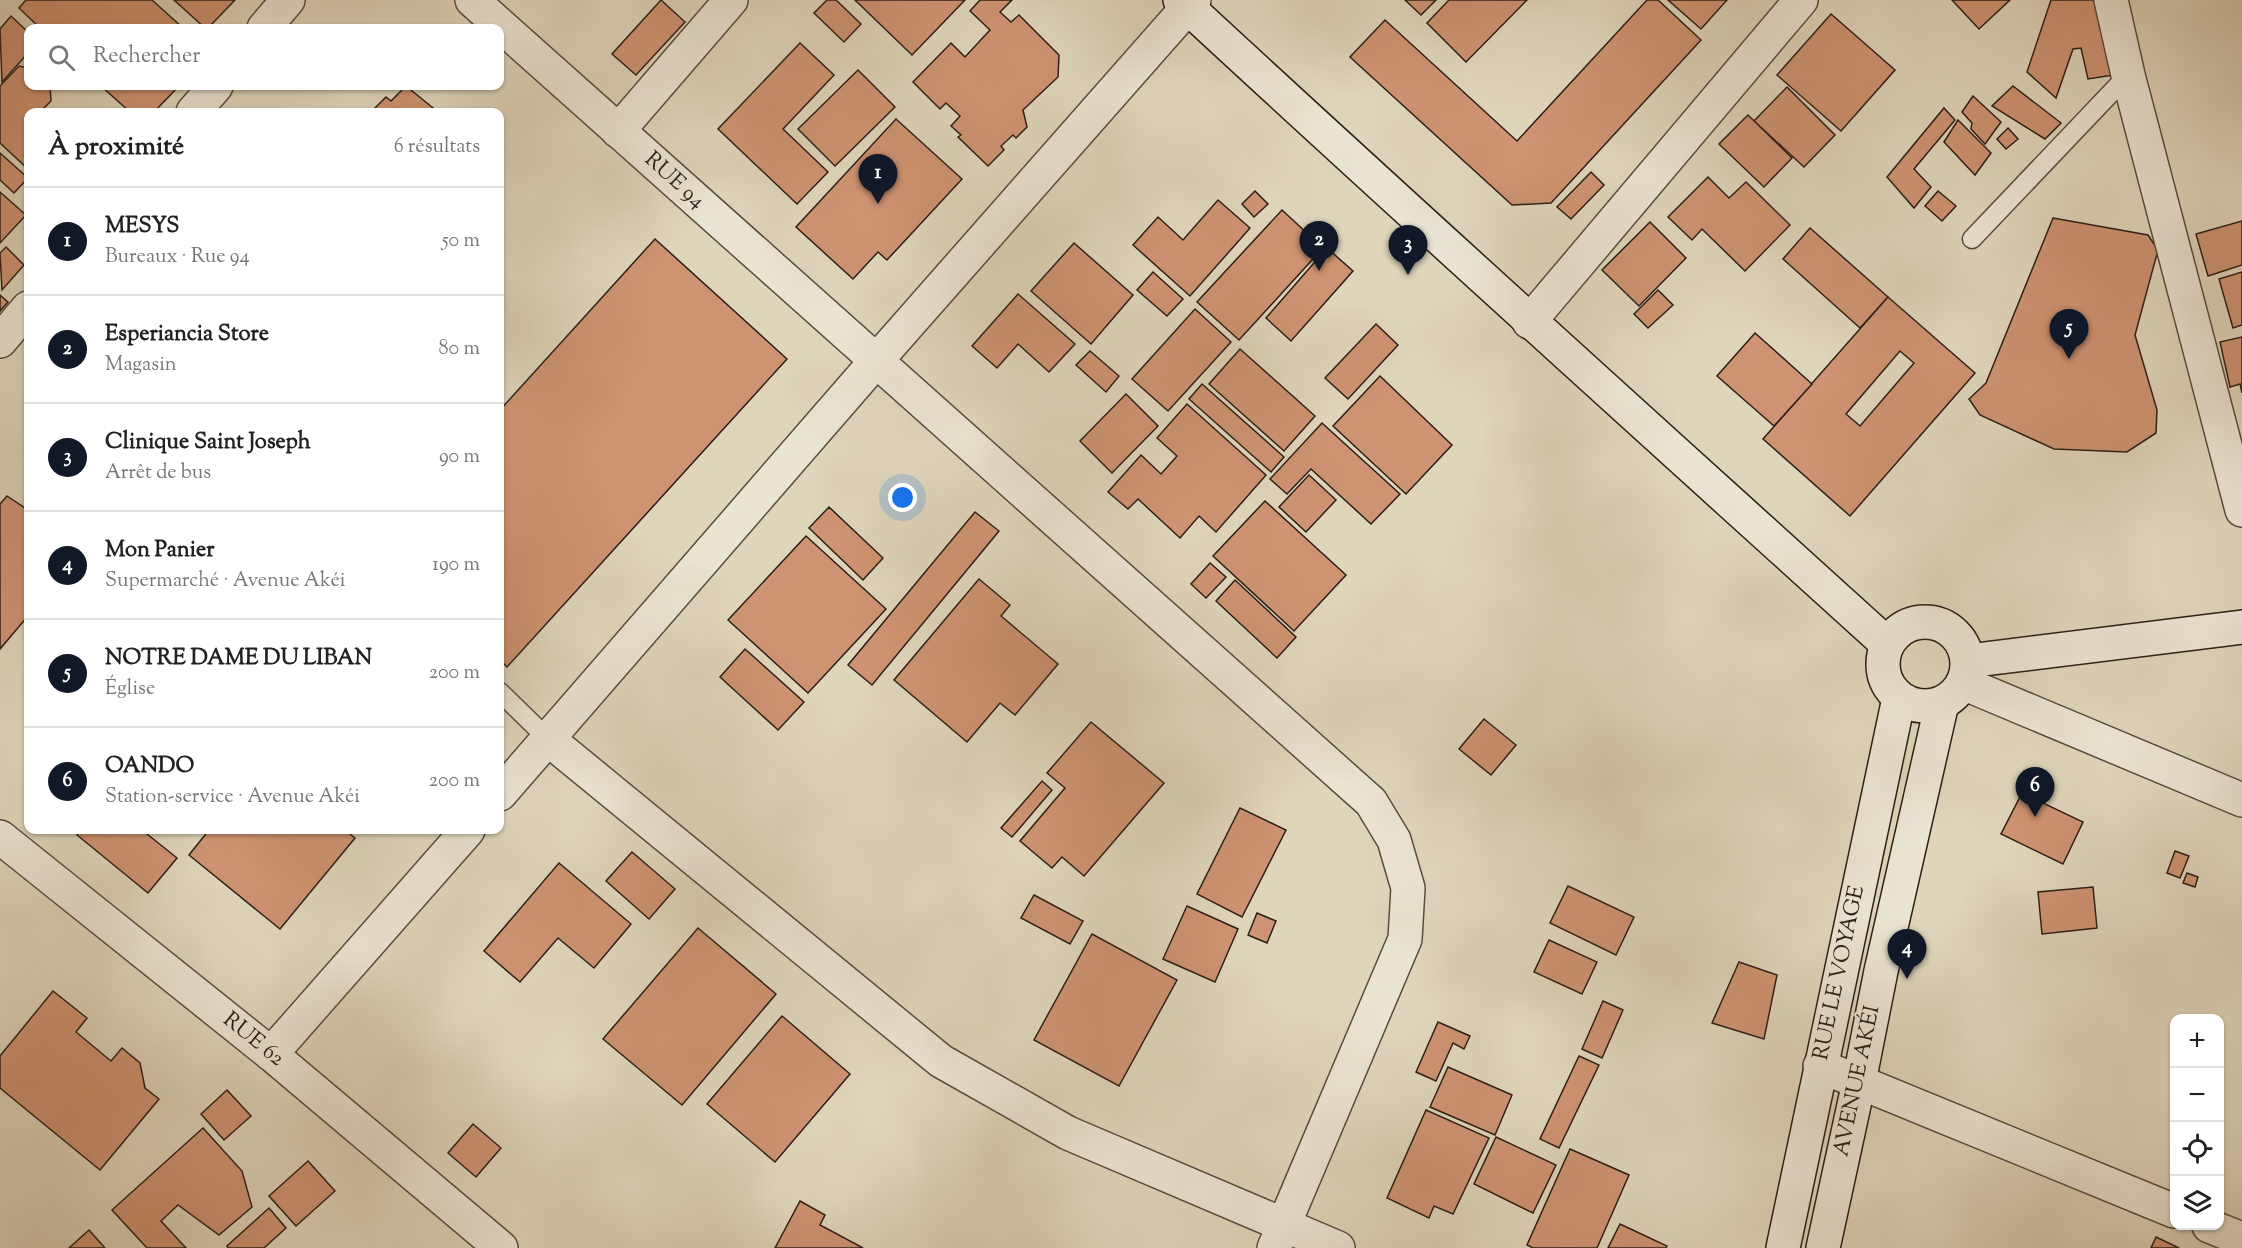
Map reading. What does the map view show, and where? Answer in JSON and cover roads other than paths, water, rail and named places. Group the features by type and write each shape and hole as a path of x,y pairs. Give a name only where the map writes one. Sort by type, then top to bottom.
{"street":[{"path":"267,24 288,0"},
{"name":"RUE 94","path":"472,0 499,24"},
{"path":"618,130 731,0"},
{"path":"1529,321 1801,0"},
{"path":"2111,0 2128,75 2242,510"},
{"path":"504,789 1188,2 1529,321 1887,644"},
{"name":"RUE 94","path":"504,28 1371,802 1394,840 1407,888 1405,939 1279,1237"},
{"path":"197,108 213,90"},
{"path":"0,341 24,313"},
{"path":"1958,683 1967,654 1961,641 1951,629 1938,623 1923,621 1908,624 1887,644 1883,659 1883,674 1890,687 1899,698 1912,705 1927,706 1958,683 2100,646 2242,627"},
{"path":"1958,683 2242,800"},
{"name":"AVENUE AKÉI","path":"1822,1248 1881,971 1958,683"},
{"name":"RUE LE VOYAGE","path":"1783,1248 1899,698"},
{"path":"548,739 941,1061 1068,1133 1279,1237 1338,1248"},
{"path":"271,1053 464,834"},
{"name":"RUE 62","path":"0,837 271,1053 501,1248"},
{"path":"1820,1066 2170,1209"},
{"path":"2219,1230 2242,1239"}],"lane":[{"path":"1972,239 2128,75"},
{"path":"504,696 548,739"}],"place":[{"name":"MESYS","path":"878,204"},
{"name":"Esperiancia Store","path":"1319,271"},
{"name":"Clinique Saint Joseph","path":"1408,275"},
{"name":"NOTRE DAME DU LIBAN","path":"2069,359"},
{"name":"OANDO","path":"2035,817"},
{"name":"Mon Panier","path":"1907,979"}]}
